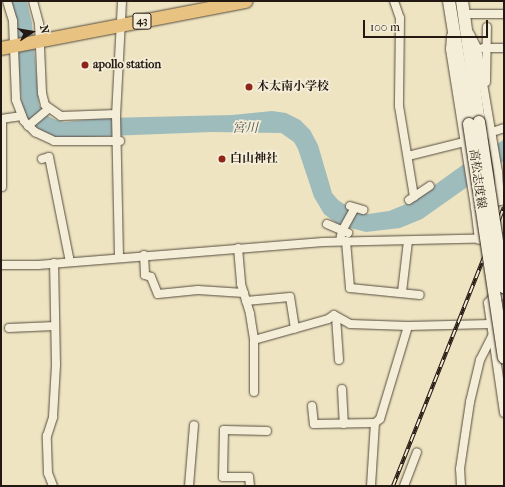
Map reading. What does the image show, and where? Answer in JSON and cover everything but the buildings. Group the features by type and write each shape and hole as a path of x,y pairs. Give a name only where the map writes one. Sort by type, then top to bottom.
{"main road":[{"name":"43","path":"10,46 246,1"},
{"name":"高松志度線","path":"449,1 452,25 474,123 504,287"},
{"name":"高松志度線","path":"462,1 474,123 504,358"}],"street":[{"path":"7,1 12,21 10,46 16,100 22,116 29,125 41,136 54,141 117,140"},
{"path":"33,1 39,41 42,97 47,110 57,115 67,116 116,115"},
{"path":"119,258 116,115 119,26 122,1"},
{"path":"394,1 400,18 399,106 408,156 411,198 430,186"},
{"path":"475,207 500,202 498,172 477,48 463,14 504,14"},
{"path":"452,25 450,49 464,143 469,190 475,207 479,240"},
{"path":"485,97 487,27"},
{"path":"477,48 504,48"},
{"path":"29,125 47,110"},
{"path":"2,187 2,119 22,116"},
{"path":"408,156 464,143 504,128"},
{"path":"465,163 492,142"},
{"path":"42,159 49,157 70,262"},
{"path":"469,190 498,172"},
{"path":"355,209 344,231 343,241 350,288 420,295"},
{"path":"327,224 344,231"},
{"path":"1,265 70,262 343,241 479,240 504,238"},
{"path":"402,292 408,241"},
{"path":"238,248 245,297 254,340 254,392"},
{"path":"144,256 145,274 151,277 158,294 198,290 245,297 290,297 295,329"},
{"path":"53,486 48,472 48,436 53,417 55,326 54,263"},
{"path":"504,295 492,298 488,303 504,413"},
{"path":"254,340 328,320 334,315 350,324 408,326 491,324"},
{"path":"336,317 339,360"},
{"path":"9,328 55,326"},
{"path":"312,406 314,424 375,422 380,419 408,326"},
{"path":"460,486 460,469 470,402 480,360 493,334"},
{"path":"342,389 344,424"},
{"path":"371,486 375,422"},
{"path":"189,486 194,425"},
{"path":"250,486 249,477 223,477 224,430 267,431"},
{"path":"404,486 417,452"}],"water":[{"name":"宮川","path":"11,1 27,2 32,23 39,105 48,116 56,120 65,122 105,118 232,115 272,111 286,113 300,120 310,130 318,145 332,193 338,200 353,210 368,214 389,211 411,202 475,156 502,141 504,137 504,161 422,219 400,228 366,232 339,225 324,214 314,197 298,149 294,142 281,133 212,132 57,138 39,131 27,120 22,109 15,16"}],"railway":[{"path":"393,486 504,207"}],"place":[{"name":"apollo station","path":"85,65"},
{"name":"木太南小学校","path":"249,87"},
{"name":"白山神社","path":"222,159"}]}
